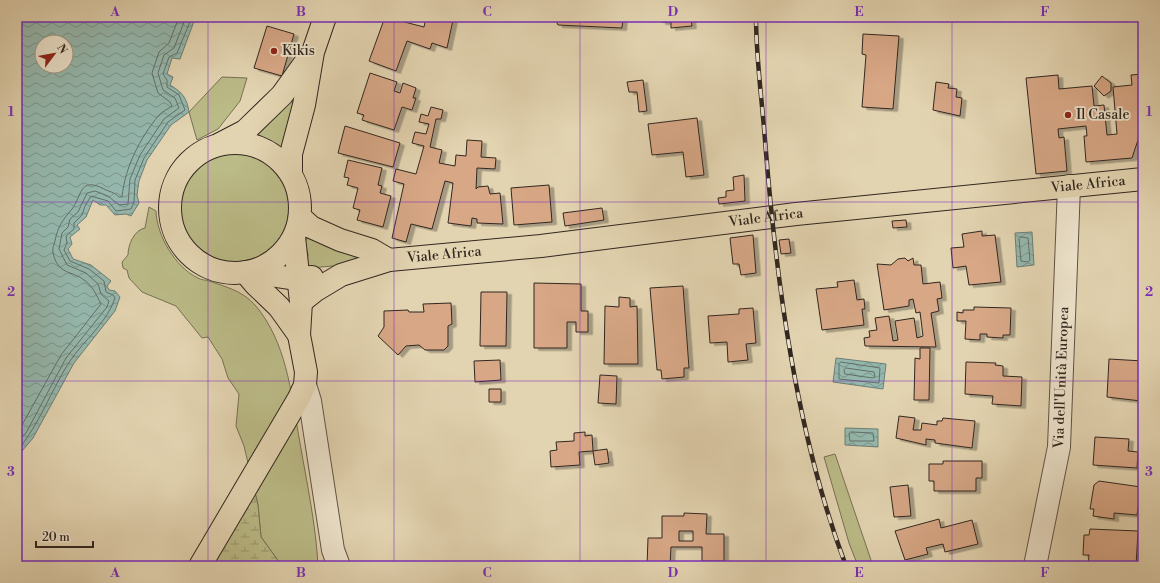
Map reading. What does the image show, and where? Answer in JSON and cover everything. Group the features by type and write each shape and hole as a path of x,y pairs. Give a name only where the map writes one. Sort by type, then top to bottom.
{"main road":[{"path":"200,566 305,385 306,372 299,335 301,302 294,238 300,217 299,195 291,174 291,154 304,105 313,52 325,17"},
{"path":"294,238 280,256 260,269 248,272 220,272 204,266 190,255 179,242 172,226 170,208 172,191 179,175 189,161 203,151 219,145 245,131 282,95 313,52"},
{"path":"219,145 240,143 260,148 277,159 291,174"},
{"name":"Viale Africa","path":"248,272 298,278 341,275 389,260 541,246 771,217 1143,178"},
{"name":"Viale Africa","path":"300,217 311,227 340,240 372,250 389,260"},
{"path":"248,272 255,284 278,307 299,335"},
{"name":"Viale Africa","path":"301,302 316,290 341,275"}],"street":[{"name":"Via dell'Unità Europea","path":"1035,566 1059,448 1069,186"},
{"path":"305,385 310,401 333,550 339,566"}],"green space":[{"path":"222,77 247,78 240,101 218,129 197,140 189,112"},
{"path":"292,101 294,104 284,145 281,147 278,146 258,136 257,134"},
{"path":"234,153 255,157 273,169 285,187 289,208 285,229 273,247 255,259 234,263 213,259 195,247 183,229 179,208 183,187 195,169 213,157"},
{"path":"149,207 156,211 157,221 164,240 175,259 182,266 199,279 225,286 245,296 262,314 271,328 278,344 288,376 313,520 318,566 282,566 261,537 258,505 244,446 236,426 239,394 228,378 222,359 208,337 202,338 176,306 142,292 129,278 127,270 123,268 122,262 128,255 132,238 141,229 145,228"},
{"path":"307,238 360,258 355,264 307,267 308,254 305,243"},
{"path":"835,454 873,566 858,566 849,543 824,457"},
{"path":"252,480 258,505 261,537 282,566 207,566"}],"water":[{"path":"17,17 197,17 180,59 172,58 167,74 173,77 170,85 178,90 183,96 187,103 189,112 171,125 147,160 139,181 137,195 139,203 131,216 126,214 115,215 106,205 100,205 93,200 86,217 77,225 80,229 70,237 72,244 68,249 73,259 91,265 111,281 107,286 109,290 115,291 120,297 115,311 74,363 33,438 17,457"},
{"path":"1032,232 1034,265 1017,267 1015,233"},
{"path":"836,358 886,364 883,389 833,382"},
{"path":"845,428 878,429 878,447 845,445"}],"building":[{"path":"385,17 424,27 426,17 453,20 447,48 432,43 430,49 407,41 396,71 369,61"},
{"path":"554,17 623,17 622,28 558,25"},
{"path":"661,17 697,18 691,18 692,26 671,28 671,22 661,22"},
{"name":"Kikis","path":"267,26 294,34 282,76 254,68"},
{"path":"863,34 899,36 893,109 862,107 866,55 862,54"},
{"path":"370,73 397,82 394,91 400,93 403,83 416,88 413,98 416,98 412,110 402,107 394,130 362,120 364,115 357,113"},
{"name":"Il Casale","path":"1143,74 1143,125 1132,158 1086,162 1084,136 1087,136 1086,126 1058,129 1059,138 1064,137 1067,171 1036,174 1026,78 1058,75 1059,89 1092,86 1094,106 1104,105 1107,135 1117,134 1113,87 1132,85 1131,75"},
{"path":"1102,76 1111,83 1111,91 1104,96 1094,86"},
{"path":"643,80 647,111 639,112 637,92 629,92 627,82"},
{"path":"936,82 949,84 948,88 957,89 956,97 962,98 960,116 933,110"},
{"path":"431,107 443,110 441,119 436,119 430,147 442,150 439,163 455,166 456,155 466,156 467,140 482,141 481,157 496,158 495,169 477,168 476,189 478,187 488,186 490,194 500,193 503,224 477,223 477,219 472,218 471,226 448,223 453,183 445,181 432,229 411,224 406,242 392,238 404,184 393,181 396,169 416,174 424,146 412,143 415,132 426,134 429,124 419,122 421,114 428,116"},
{"path":"697,118 704,175 686,177 683,152 652,155 648,124"},
{"path":"345,126 400,143 393,167 338,153"},
{"path":"348,160 382,168 378,185 382,186 380,193 391,196 383,227 357,220 360,210 353,208 358,188 347,185 349,178 344,177"},
{"path":"744,175 745,201 719,204 718,198 726,197 726,191 734,190 733,177"},
{"path":"549,185 552,222 514,225 511,188"},
{"path":"602,208 604,220 565,226 563,213"},
{"path":"906,220 907,227 893,228 892,221"},
{"path":"982,231 982,236 995,235 1001,282 969,285 966,266 953,268 951,248 964,247 962,234"},
{"path":"753,235 756,273 741,275 739,264 733,264 730,238"},
{"path":"789,239 791,253 781,254 779,240"},
{"path":"905,258 908,261 913,258 914,265 921,265 923,284 940,282 942,298 937,299 939,311 931,313 936,347 865,346 864,338 870,337 869,331 877,330 875,318 889,316 893,341 898,340 895,321 914,318 917,338 923,336 920,312 916,313 913,299 909,300 909,306 884,310 877,264 891,265 898,259"},
{"path":"854,280 857,300 864,299 865,309 862,309 864,325 822,330 816,289 838,287 837,282"},
{"path":"534,283 581,284 581,311 588,311 588,332 576,332 576,322 567,322 567,348 534,348"},
{"path":"683,286 689,368 684,368 684,377 662,379 661,370 657,370 650,288"},
{"path":"481,292 507,292 506,346 480,346"},
{"path":"619,297 630,298 630,307 637,306 638,364 604,364 605,306 619,307"},
{"path":"451,303 452,324 448,326 448,346 444,350 425,350 419,345 406,346 398,355 378,336 384,327 384,311 408,310 409,312 424,312 423,304"},
{"path":"974,307 1011,308 1010,335 1003,335 1003,338 987,337 987,334 980,334 980,340 965,339 966,321 957,321 957,312 963,313 963,310 974,310"},
{"path":"753,308 756,343 746,344 748,360 728,362 727,342 710,343 708,316 739,314 739,309"},
{"path":"920,348 930,348 929,400 914,400 915,358 920,359"},
{"path":"1109,359 1143,361 1141,401 1107,397"},
{"path":"500,360 501,380 475,382 474,361"},
{"path":"966,362 996,363 995,365 1003,366 1003,376 1022,377 1021,406 992,404 993,396 965,394"},
{"path":"600,375 617,376 616,404 598,403"},
{"path":"489,389 501,389 501,402 489,402"},
{"path":"899,416 915,418 913,430 921,430 922,423 937,425 937,421 942,421 943,418 975,421 972,448 935,443 935,440 926,439 926,445 896,438"},
{"path":"585,432 585,436 592,435 593,451 579,452 580,465 551,467 550,451 557,450 556,442 574,441 574,433"},
{"path":"1095,437 1129,439 1128,451 1138,452 1137,468 1093,465"},
{"path":"607,449 609,463 595,465 593,451"},
{"path":"943,461 982,461 982,478 976,478 976,491 934,491 934,481 929,481 929,464 943,464"},
{"path":"1099,481 1141,487 1137,515 1114,513 1114,519 1093,516 1094,509 1090,509 1094,485"},
{"path":"908,485 911,516 894,517 890,487"},
{"path":"684,513 707,514 706,534 724,534 724,561 702,561 702,547 671,547 670,566 647,566 648,538 662,538 662,516 684,516","holes":["679,531 693,531 693,541 679,541"]},
{"path":"939,519 941,528 972,520 978,544 945,552 943,544 926,548 928,554 905,560 895,531"},
{"path":"1090,529 1138,531 1136,566 1088,566 1089,555 1083,555 1084,535 1089,535"}],"railway":[{"path":"756,17 758,63 775,247 782,302 801,410 829,516 846,566"}],"place":[{"name":"Kikis","path":"274,51"},
{"name":"Il Casale","path":"1068,115"}]}
